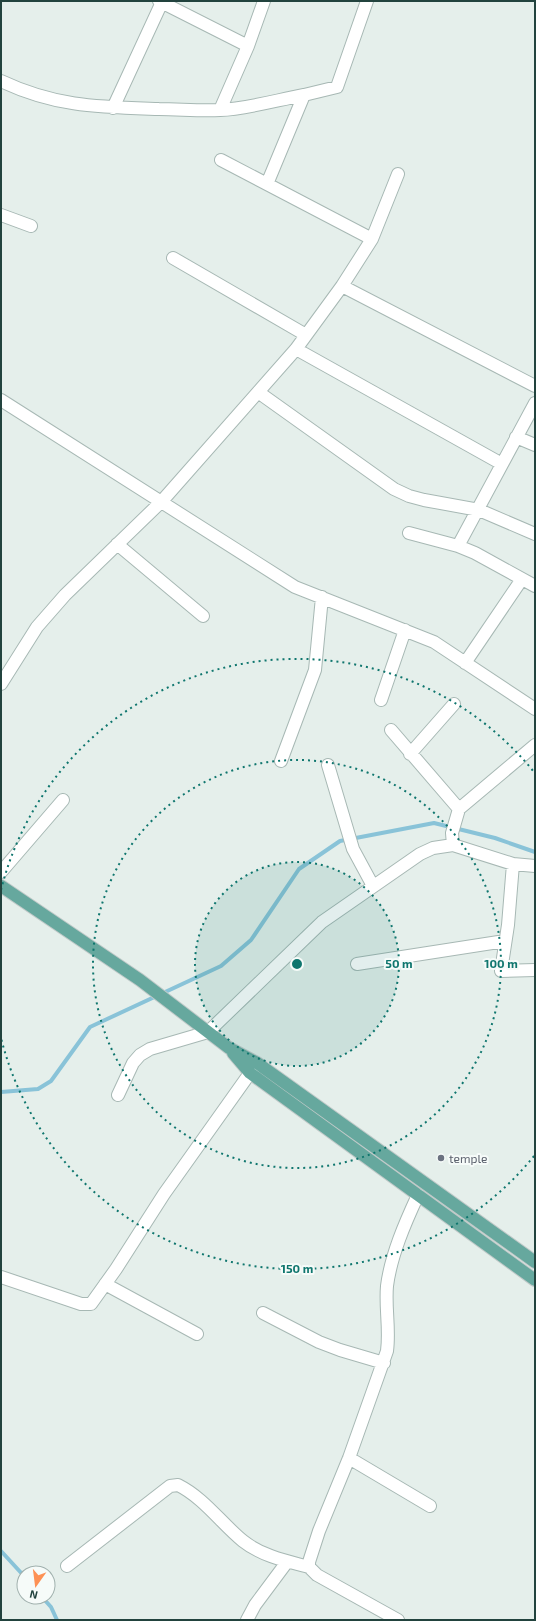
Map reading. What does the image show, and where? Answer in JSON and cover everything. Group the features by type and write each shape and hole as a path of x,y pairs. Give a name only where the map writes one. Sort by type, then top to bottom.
{"main road":[{"path":"1,886 140,980 229,1048 257,1063 535,1262"},
{"path":"229,1048 250,1073 535,1280"}],"street":[{"path":"220,110 248,46 264,1"},
{"path":"1,81 26,93 46,99 63,103 113,108 220,110 304,95 337,87 367,1"},
{"path":"113,108 160,2 248,46"},
{"path":"267,184 304,95"},
{"path":"221,160 372,239"},
{"path":"1,684 37,627 65,595 162,501 296,349 342,286 372,239 398,174"},
{"path":"1,215 31,226"},
{"path":"174,258 306,335"},
{"path":"342,286 535,386"},
{"path":"296,349 502,464"},
{"path":"258,392 404,494 424,500 479,510 535,534"},
{"path":"1,400 295,587 434,642 535,709"},
{"path":"458,546 479,510 535,403"},
{"path":"516,437 535,445"},
{"path":"408,533 458,546 475,553 535,586"},
{"path":"117,544 203,616"},
{"path":"465,663 522,579"},
{"path":"281,761 315,670 322,597"},
{"path":"381,700 405,630"},
{"path":"410,754 454,704"},
{"path":"391,730 457,813"},
{"path":"453,839 457,813 535,745"},
{"path":"328,765 353,849 373,886"},
{"path":"1,872 63,800"},
{"path":"118,1095 133,1063 140,1055 150,1050 208,1032 322,922 420,854 453,839 513,864 535,866"},
{"path":"513,864 501,971 535,970"},
{"path":"356,964 505,941"},
{"path":"1,1277 81,1304 91,1304 164,1194 257,1063"},
{"path":"309,1567 308,1562 318,1531 350,1458 384,1363 389,1339 388,1285 404,1226 418,1195"},
{"path":"105,1284 197,1334"},
{"path":"262,1313 319,1342 384,1363"},
{"path":"350,1458 430,1506"},
{"path":"67,1566 170,1486 178,1485 206,1505 249,1545 269,1556 309,1567 317,1575 398,1620"},
{"path":"247,1620 255,1605 287,1562"}],"waterway":[{"path":"1,1092 38,1089 51,1081 90,1027 221,966 251,940 299,869 340,841 434,823 495,838 535,852"},
{"path":"1,1551 16,1567"},
{"path":"49,1605 57,1620"}],"place":[{"name":"temple","path":"441,1158"}]}
